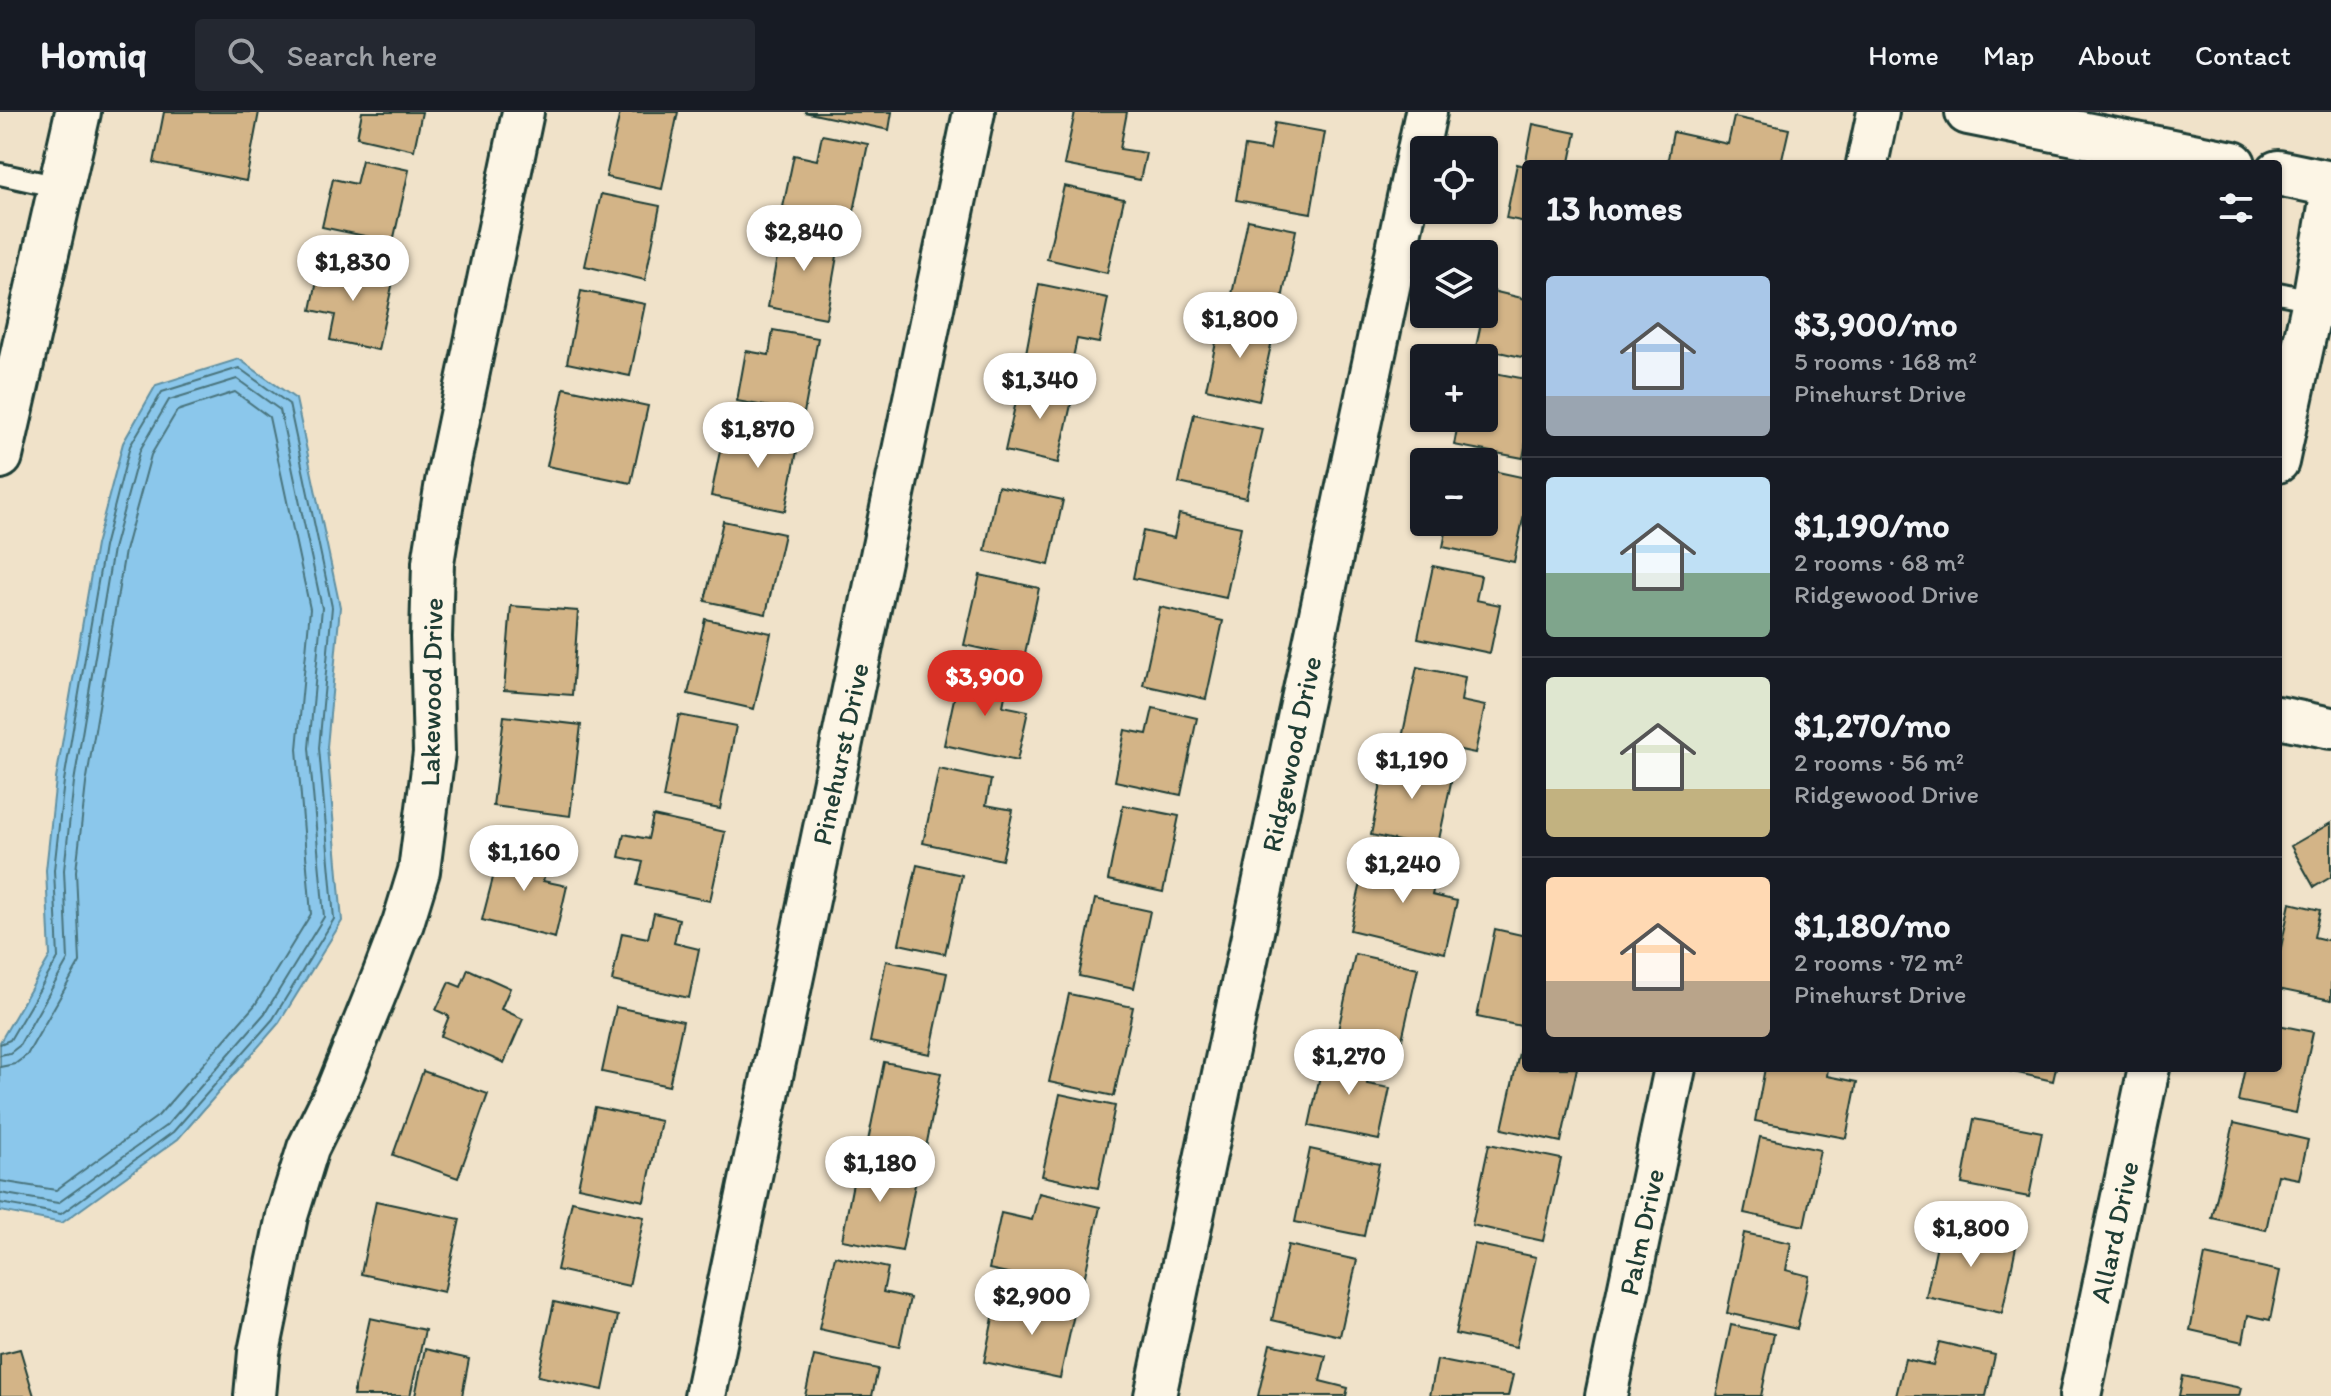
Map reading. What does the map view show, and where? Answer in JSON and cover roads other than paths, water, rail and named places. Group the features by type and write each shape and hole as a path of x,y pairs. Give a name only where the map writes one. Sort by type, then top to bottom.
{"street":[{"path":"0,456 78,112"},
{"name":"Lakewood Drive","path":"255,1396 259,1352 287,1216 308,1148 338,1087 382,978 419,871 434,753 433,563 446,482 523,112"},
{"name":"Pinehurst Drive","path":"705,1396 974,112"},
{"name":"Ridgewood Drive","path":"1155,1396 1426,112"},
{"path":"1868,160 1878,112"},
{"path":"1968,112 2100,125 2217,160"},
{"path":"2282,174 2331,184"},
{"path":"2282,425 2296,297 2331,195"},
{"path":"2282,718 2331,728"},
{"name":"Palm Drive","path":"1606,1396 1674,1072"},
{"name":"Allard Drive","path":"2080,1396 2148,1072"}],"lane":[{"path":"0,174 59,187"}],"water":[{"path":"239,359 296,399 340,607 327,747 342,921 279,1023 178,1139 62,1223 0,1211 0,1042 50,956 46,870 56,779 96,545 123,443 156,385"}]}
